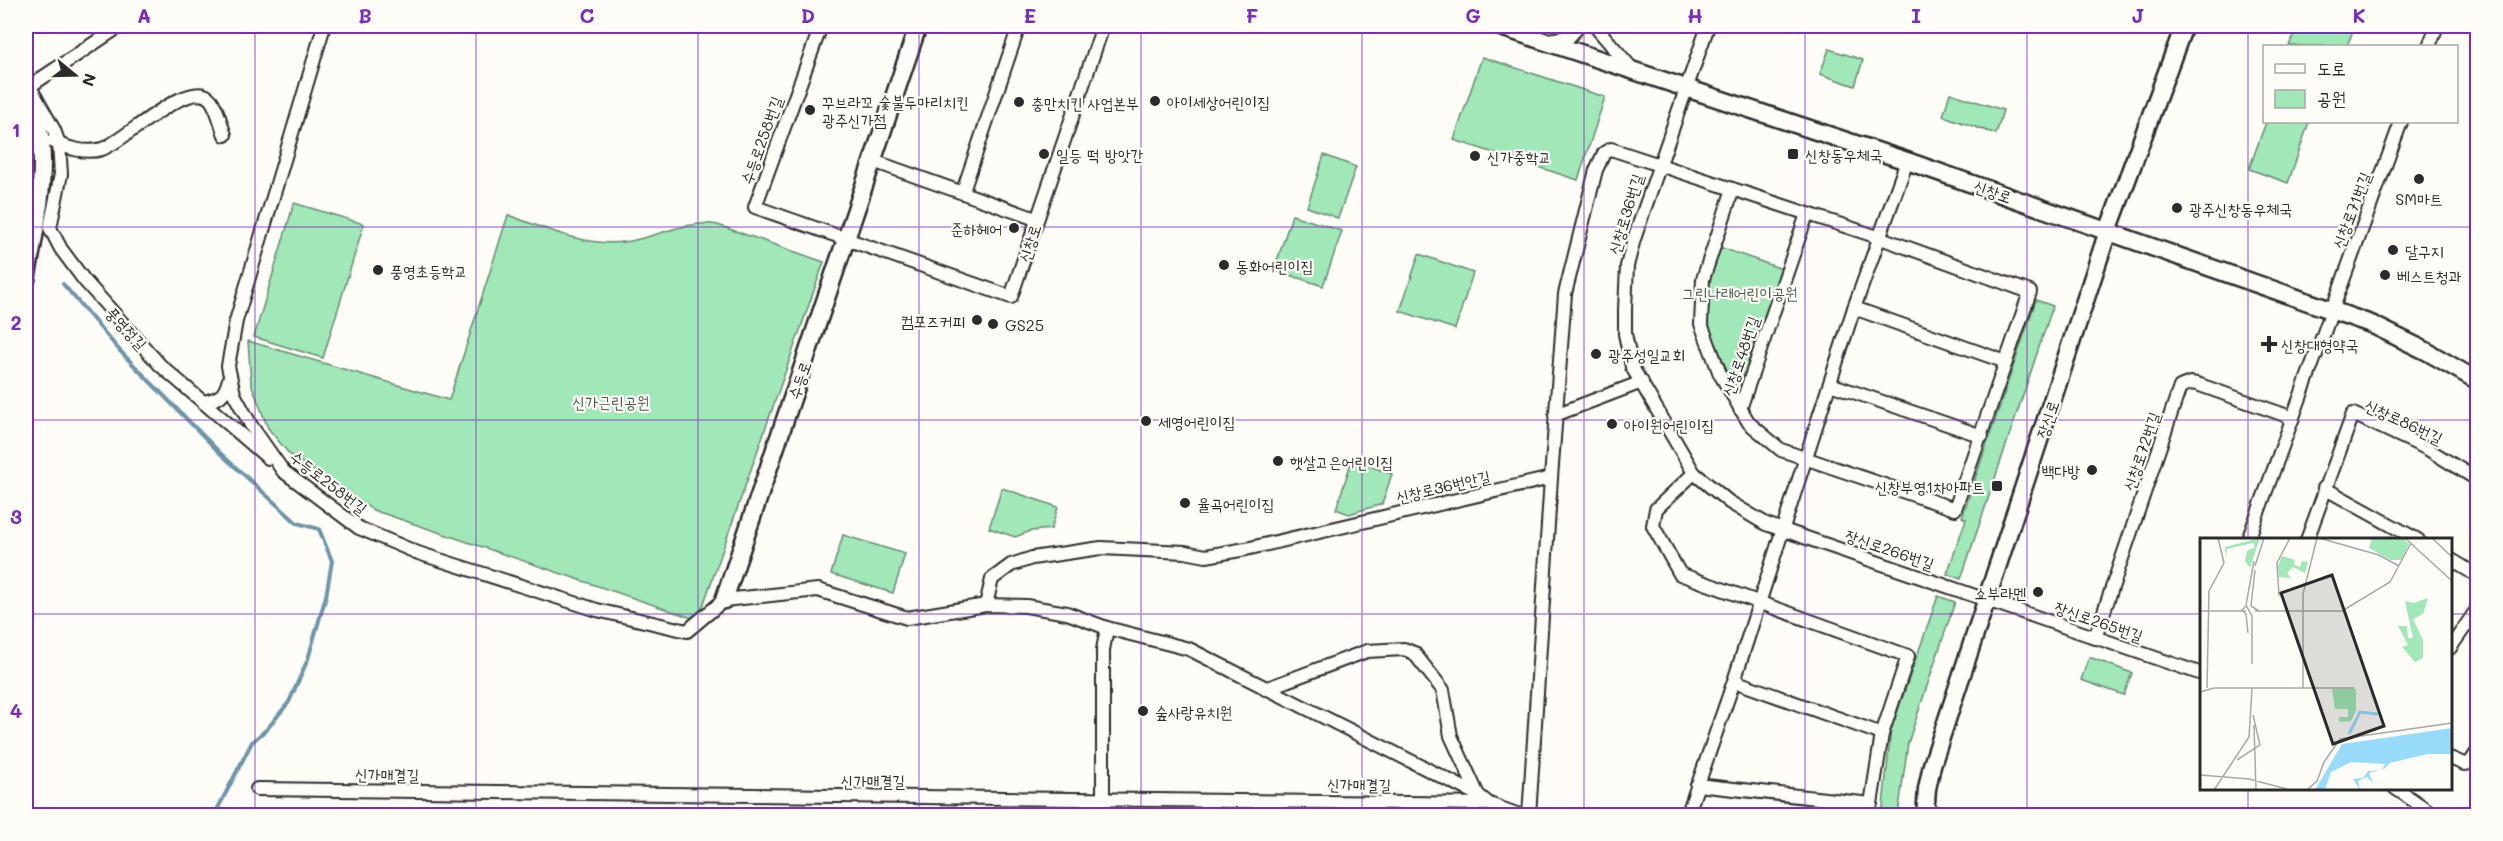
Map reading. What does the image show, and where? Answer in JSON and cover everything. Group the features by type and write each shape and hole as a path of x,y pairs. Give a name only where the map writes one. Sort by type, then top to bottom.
{"main road":[{"name":"수등로","path":"724,600 848,241 918,26"},
{"name":"신창로","path":"1498,26 1907,162 2330,310 2382,329 2478,381"},
{"name":"장신로","path":"1925,816 1926,789 1932,765 1986,599 2108,231 2184,26"},
{"path":"26,105 40,135 40,183 26,280"}],"street":[{"name":"풍영정길","path":"120,26 28,83 54,130 58,144 61,174 50,228 61,249 84,280 160,365 283,471"},
{"name":"수등로258번길","path":"324,26 233,331 228,366 234,394 252,427 283,471 359,528 418,553 597,610 687,631 724,600"},
{"name":"수등로258번길","path":"821,26 754,207 848,241"},
{"path":"963,191 1019,26"},
{"name":"신창로","path":"848,241 1011,297 1104,26"},
{"path":"1544,40 1569,37 1579,26"},
{"path":"1595,26 1634,71"},
{"name":"신창로36번길","path":"1708,26 1658,164 1627,266 1625,334 1632,368 1694,473 1746,514 1783,530"},
{"path":"2429,45 2437,26"},
{"path":"40,135 76,150 102,149 169,105 189,95 202,94 210,99 225,135"},
{"name":"신창로71번길","path":"2330,310 2401,123"},
{"path":"1529,816 1564,294 1600,160 1611,149 1658,164"},
{"path":"873,161 963,191 1036,219"},
{"path":"1687,816 1734,681 1854,308 1907,162"},
{"name":"신창로36번길","path":"1658,164 1807,214"},
{"name":"신창로48번길","path":"1733,189 1703,279 1701,324 1720,374 1740,409 1762,436 1781,450 1804,459 1955,509 2030,291 1807,214 1740,409"},
{"path":"1854,308 2006,362"},
{"path":"2249,538 2330,310"},
{"path":"203,402 218,400 226,392 230,374"},
{"path":"1555,415 1642,382"},
{"name":"신창로72번길","path":"2095,638 2180,387 2190,383 2198,384 2293,418"},
{"path":"1830,384 1982,436"},
{"name":"신창로86번길","path":"2308,538 2352,414 2426,448 2478,480"},
{"path":"1694,473 1656,509 1653,526 1680,574 1908,657 1882,734 1871,804 1697,785"},
{"name":"신창로36번안길","path":"986,605 992,579 1011,566 1032,558 1101,548 1185,552 1206,556 1321,532 1551,478"},
{"path":"2324,488 2414,538"},
{"name":"장신로266번길","path":"1783,530 1986,599"},
{"path":"2452,560 2478,576"},
{"name":"신가매결길","path":"724,600 818,590 907,618 986,605 1026,606 1067,613 1107,628 1189,649 1478,795 1489,804"},
{"name":"장신로265번길","path":"1986,599 2095,638 2200,672"},
{"path":"2452,647 2478,608"},
{"path":"1103,798 1103,650 1107,628"},
{"name":"신가매결길","path":"1265,689 1367,651 1404,649 1414,653 1443,690 1450,735 1478,795"},
{"path":"1734,681 1882,734"},
{"path":"2452,758 2464,764 2470,763 2478,751"},
{"name":"신가매결길","path":"257,789 1489,804 1522,816"},
{"path":"2397,790 2436,816"}],"green space":[{"path":"2297,26 2355,26 2347,45 2289,45"},
{"path":"1829,49 1863,60 1855,86 1820,74"},
{"path":"1482,57 1605,97 1578,180 1454,140"},
{"path":"1950,93 2003,110 1996,134 1943,116"},
{"path":"2266,123 2309,123 2288,183 2249,169"},
{"path":"1324,155 1356,167 1338,218 1307,207"},
{"path":"294,203 364,224 323,358 254,337"},
{"name":"신가근린공원","path":"508,215 579,239 609,243 636,240 694,225 718,225 824,262 698,620 373,510 290,455 268,428 251,383 248,341 449,400"},
{"path":"1292,215 1342,231 1323,286 1274,270"},
{"name":"그린나래어린이공원","path":"1719,247 1782,269 1745,373 1735,376 1728,372 1707,323 1707,290"},
{"path":"1419,254 1473,273 1455,329 1400,311"},
{"path":"2036,300 2053,306 1961,579 1947,574 1966,519 1962,517"},
{"path":"1352,460 1392,474 1382,504 1349,514 1336,509"},
{"path":"1002,488 1058,507 1051,529 1031,531 1015,537 989,528"},
{"path":"843,535 905,554 893,593 831,574"},
{"path":"1938,596 1955,602 1908,743 1898,815 1882,815 1891,730"},
{"path":"2089,657 2132,673 2124,695 2081,680"}],"waterway":[{"path":"63,284 120,351 221,454 297,523 319,529 332,561 326,596 308,659 289,702 267,729 252,742 214,816"}],"place":[{"name":"아이세상어린이집","path":"1155,101"},
{"name":"충만치킨 사업본부","path":"1019,102"},
{"name":"꾸브라꼬 숯불두마리치킨 광주신가점","path":"810,110"},
{"name":"일등 떡 방앗간","path":"1044,154"},
{"name":"신창동우체국","path":"1793,154"},
{"name":"신가중학교","path":"1475,156"},
{"name":"SM마트","path":"2419,179"},
{"name":"광주신창동우체국","path":"2177,208"},
{"name":"준하헤어","path":"1014,228"},
{"name":"달구지","path":"2393,250"},
{"name":"동화어린이집","path":"1224,265"},
{"name":"풍영초등학교","path":"378,270"},
{"name":"베스트청과","path":"2385,275"},
{"name":"컴포즈커피","path":"977,320"},
{"name":"GS25","path":"993,324"},
{"name":"신창대형약국","path":"2269,344"},
{"name":"광주성일교회","path":"1596,354"},
{"name":"세영어린이집","path":"1146,421"},
{"name":"아이원어린이집","path":"1612,424"},
{"name":"햇살고은어린이집","path":"1278,461"},
{"name":"백다방","path":"2092,470"},
{"name":"신창부영1차아파트","path":"1997,486"},
{"name":"율곡어린이집","path":"1185,503"},
{"name":"쇼부라멘","path":"2038,592"},
{"name":"숲사랑유치원","path":"1143,711"}]}
